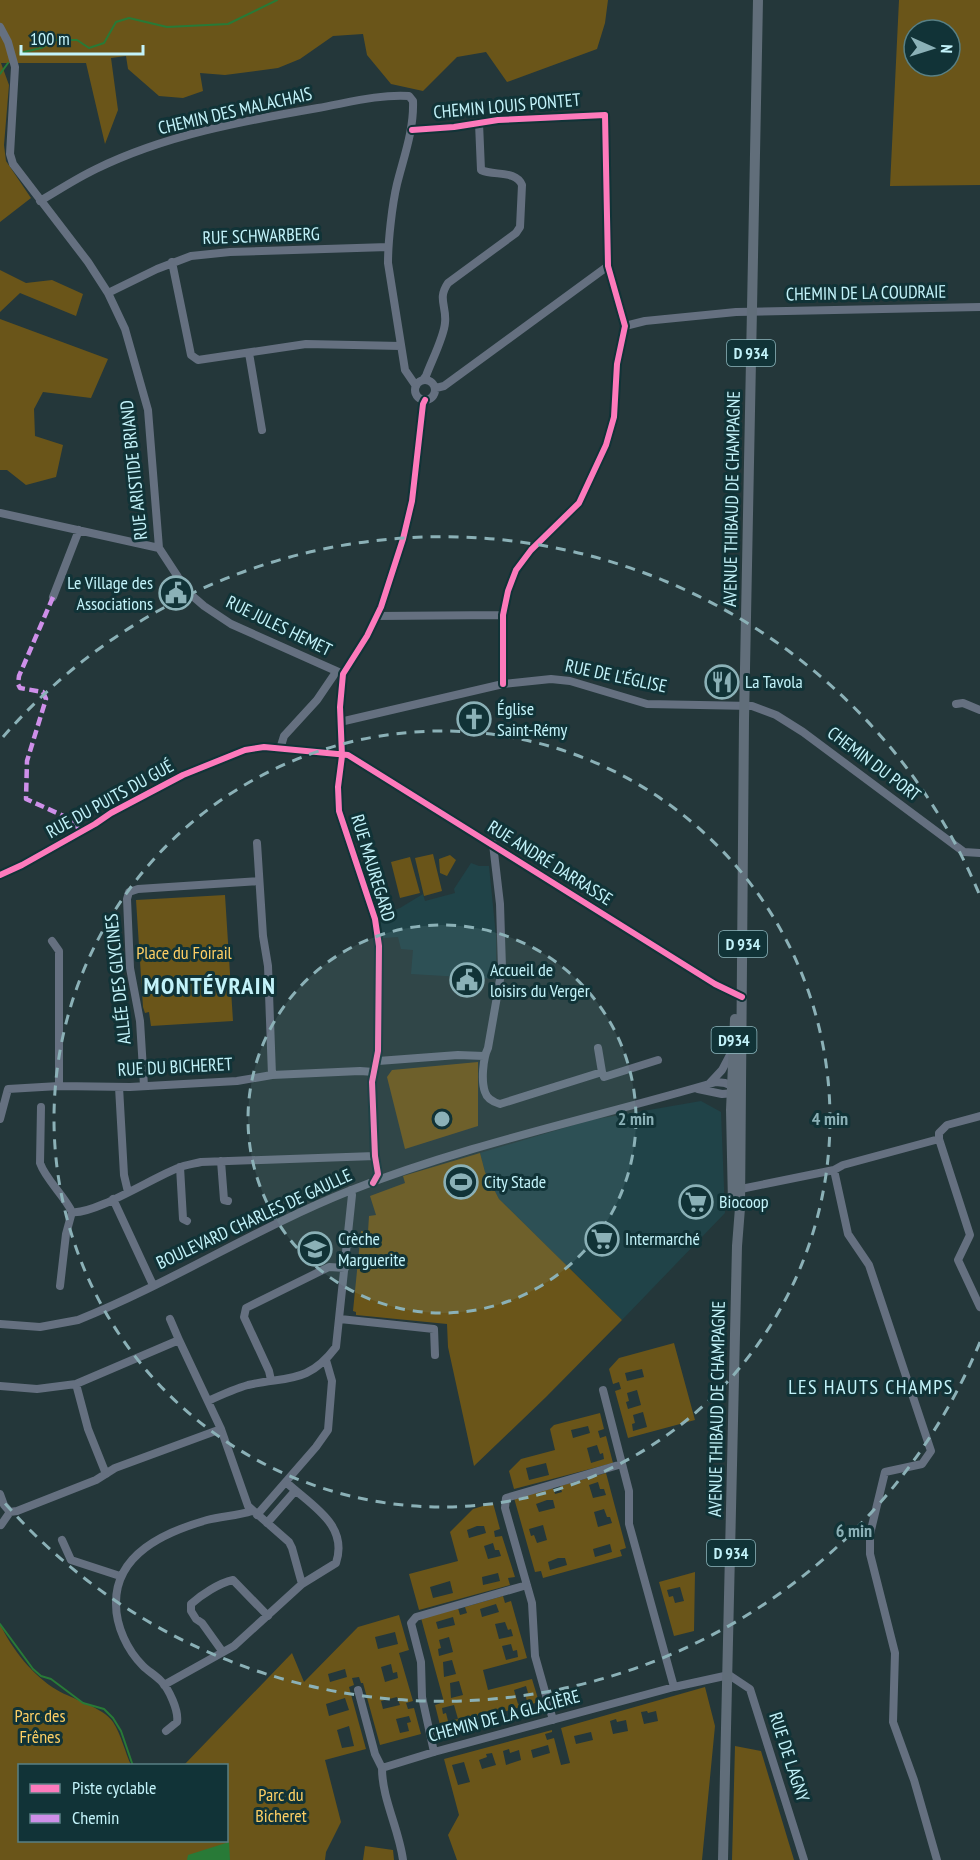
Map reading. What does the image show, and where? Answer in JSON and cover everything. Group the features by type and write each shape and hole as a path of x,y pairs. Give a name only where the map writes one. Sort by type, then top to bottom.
{"main road":[{"name":"AVENUE THIBAUD DE CHAMPAGNE","path":"735,1090 743,891 758,0"},
{"name":"AVENUE THIBAUD DE CHAMPAGNE","path":"723,1860 737,1246 734,1048 739,996"}],"street":[{"name":"RUE ARISTIDE BRIAND","path":"0,27 10,48 15,67 10,154 19,174 88,262 108,293 125,329 148,410 159,548"},
{"name":"CHEMIN DES MALACHAIS","path":"40,201 94,169 151,147 255,119 409,96 414,106 412,130"},
{"name":"CHEMIN LOUIS PONTET","path":"412,130 498,120 606,115 608,266"},
{"path":"425,400 416,396 419,382 428,370 446,324 442,297 444,290 448,283 516,233 520,227 522,185 514,176 489,174 481,170 479,123"},
{"path":"280,749 284,736 317,700 367,636 392,577 412,501 423,404 425,400 434,395 435,388 432,382 419,382 405,370 388,263 388,247 396,186 412,130"},
{"name":"RUE SCHWARBERG","path":"108,293 172,262 190,256 230,252 388,247"},
{"path":"172,262 191,355 198,360 306,344 401,346"},
{"path":"435,388 449,383 608,266 625,326 617,364 614,417 606,444 579,503 531,550 516,570 508,591 503,615 503,684"},
{"name":"CHEMIN DE LA COUDRAIE","path":"625,326 645,321 695,315 980,307"},
{"path":"249,352 262,430"},
{"path":"0,513 159,548"},
{"path":"53,597 79,531"},
{"name":"RUE JULES HEMET","path":"159,548 189,593 204,606 231,624 339,673"},
{"path":"377,616 503,615"},
{"name":"RUE MAUREGARD","path":"339,673 342,756 338,788 340,814 375,919 379,945 378,1061 372,1082 375,1156 378,1174 373,1183"},
{"name":"RUE DE L'ÉGLISE","path":"340,722 503,684 551,680 570,681 647,704 745,705"},
{"path":"956,704 963,703 980,710"},
{"name":"CHEMIN DU PORT","path":"745,705 762,708 803,732 964,852 980,853"},
{"name":"RUE DU PUITS DU GUÉ","path":"0,875 183,775 244,750 258,747 342,756"},
{"name":"RUE ANDRÉ DARRASSE","path":"342,756 348,755 715,984 739,996"},
{"path":"257,843 263,936 268,966 273,1075"},
{"path":"494,844 500,904 502,968 489,1048 484,1056 485,1092 492,1101 500,1104 602,1072"},
{"name":"ALLÉE DES GLYCINES","path":"144,1086 140,1021 130,968 127,900 129,892 138,889 259,882"},
{"path":"52,940 59,951 59,1086"},
{"path":"598,1048 604,1077 658,1060"},
{"name":"BOULEVARD CHARLES DE GAULLE","path":"708,1084 722,1070 734,1048"},
{"path":"378,1061 458,1055 484,1056"},
{"name":"RUE DU BICHERET","path":"0,1119 4,1089 59,1086 144,1086 237,1081 273,1075 374,1072"},
{"name":"BOULEVARD CHARLES DE GAULLE","path":"0,1324 40,1327 66,1324 90,1316 351,1190 474,1149 716,1082 735,1090"},
{"path":"119,1087 124,1175 128,1192"},
{"name":"BOULEVARD CHARLES DE GAULLE","path":"697,1089 735,1090"},
{"path":"41,1107 40,1163 43,1172 65,1198 72,1212 66,1234 60,1286"},
{"path":"980,1116 947,1125 939,1133 970,1234 958,1260 980,1307"},
{"path":"736,1190 834,1170 843,1165 939,1139"},
{"path":"72,1212 79,1213 113,1200 180,1167 201,1162 375,1156"},
{"path":"221,1161 224,1200 228,1201"},
{"path":"180,1167 183,1219 187,1221"},
{"path":"834,1170 848,1234 869,1265 932,1451 922,1464 885,1472 870,1534 870,1554 895,1653 893,1722 914,1780 937,1860"},
{"path":"208,1401 244,1386 300,1377 313,1371 336,1347 351,1190"},
{"path":"113,1200 153,1285"},
{"path":"271,1380 244,1317 246,1308 329,1267 345,1268"},
{"path":"170,1319 220,1429 248,1506 289,1542 302,1584"},
{"path":"340,1319 434,1329 435,1355"},
{"path":"0,1386 37,1389 76,1384 179,1340"},
{"path":"166,1731 177,1722 178,1713 164,1686 129,1648 118,1624 116,1592 120,1576 131,1560 148,1546 176,1531 207,1520 254,1513 286,1482 316,1448 328,1430 332,1381 326,1360"},
{"path":"76,1384 88,1429 104,1471"},
{"path":"603,1390 629,1491 629,1524 674,1687"},
{"path":"1,1525 10,1512 96,1480 104,1471 220,1429"},
{"path":"553,1720 536,1656 532,1603 505,1508 506,1498 622,1464"},
{"path":"164,1686 234,1646 302,1584 336,1563 338,1555 333,1524 286,1482"},
{"path":"267,1522 295,1491"},
{"path":"0,1494 4,1505 10,1512"},
{"path":"62,1540 71,1560 120,1576"},
{"path":"222,1651 196,1619 191,1611 191,1604 227,1581 233,1580 268,1616"},
{"path":"434,1752 422,1697 422,1662 411,1623 416,1617 527,1585"},
{"name":"CHEMIN DE LA GLACIÈRE","path":"382,1768 674,1687 729,1675"},
{"name":"RUE DE LAGNY","path":"729,1675 750,1689 804,1860"},
{"path":"358,1690 375,1754 382,1768 382,1781 402,1846 403,1860"}],"shaded area":[{"path":"471,863 489,866 496,936 496,979 411,974 413,950 401,949 398,937 383,938 379,915 400,908 423,894 425,901 455,893 454,889"},
{"path":"701,1101 721,1112 725,1213 622,1320 499,1199 485,1172 480,1153 591,1120"},
{"path":"229,1842 230,1860 187,1860 188,1855"}],"green space":[{"path":"0,0 608,0 605,23 597,49 507,82 486,52 457,57 423,91 391,84 367,55 363,34 333,36 300,59 278,68 225,75 200,73 203,91 183,98 159,96 128,69 126,56 111,58 118,110 105,144 86,63 1,63 9,85 4,145 6,161 31,198 0,222"},
{"path":"899,0 980,0 980,185 890,186"},
{"path":"0,270 26,283 52,280 83,294 76,316 20,293 0,312"},
{"path":"0,319 108,359 91,398 43,392 34,409 35,436 63,445 56,477 26,485 7,470 0,470"},
{"path":"433,854 442,891 424,896 415,858"},
{"path":"450,855 456,860 447,876 440,873 439,859"},
{"path":"410,857 420,893 400,898 391,862"},
{"name":"Place du Foirail","path":"225,895 233,1021 151,1026 149,1012 145,1013 143,1007 136,900"},
{"path":"478,1062 478,1126 405,1149 387,1077 392,1070"},
{"path":"480,1153 485,1172 499,1199 622,1320 474,1466 448,1347 447,1324 356,1315 353,1311 361,1231 368,1232 369,1216 376,1215 370,1196 405,1183 403,1176"},
{"path":"674,1343 695,1420 628,1438 615,1391 621,1389 619,1382 613,1384 609,1369 619,1358","holes":["642,1369 644,1377 627,1381 625,1373","637,1390 641,1405 628,1409 627,1393","643,1412 647,1427 633,1431 632,1424 635,1423 633,1415"]},
{"path":"600,1413 604,1429 598,1431 600,1438 606,1436 613,1463 514,1489 509,1471 521,1459 555,1450 550,1429 554,1425","holes":["588,1426 590,1433 573,1438 571,1430","597,1445 604,1459 591,1463 587,1448","546,1463 549,1475 529,1480 526,1468"]},
{"path":"606,1473 626,1548 620,1550 622,1556 543,1578 541,1571 535,1572 514,1498 553,1488 555,1494 562,1492 560,1486","holes":["598,1482 600,1489 604,1489 606,1495 593,1498 589,1485","553,1500 555,1508 539,1512 536,1504","604,1509 612,1523 598,1527 594,1512","543,1525 547,1540 537,1543 529,1529","610,1544 612,1552 595,1557 593,1549","565,1558 567,1565 550,1570 548,1562"]},
{"path":"493,1503 500,1529 494,1531 495,1537 502,1536 515,1577 508,1578 510,1585 419,1610 409,1574 458,1561 450,1532 473,1509","holes":["484,1526 486,1533 469,1538 467,1530","493,1543 495,1550 499,1550 501,1556 488,1559 484,1546","498,1573 500,1581 483,1585 482,1577","450,1581 453,1593 433,1598 430,1587"]},
{"path":"695,1572 694,1631 674,1636 659,1582","holes":["680,1587 684,1601 675,1603 673,1596 669,1597 667,1590"]},
{"path":"503,1596 505,1603 511,1601 527,1658 483,1670 488,1690 532,1679 539,1702 441,1729 435,1705 444,1702 421,1618 458,1608 460,1615 467,1613 465,1607","holes":["496,1604 499,1612 482,1617 480,1609","453,1617 455,1625 438,1629 436,1622","505,1622 513,1636 499,1639 495,1624","449,1637 453,1652 439,1656 438,1649 441,1648 439,1640","511,1644 513,1651 517,1650 518,1657 506,1660 502,1646","452,1660 456,1674 444,1677 443,1662","459,1681 463,1695 451,1698 450,1683","526,1686 527,1701 518,1704 514,1690","454,1705 458,1719 448,1721 446,1713 443,1714 442,1708"]},
{"path":"399,1615 409,1650 399,1653 413,1701 406,1703 408,1709 414,1708 421,1734 380,1745 363,1683 359,1677 352,1678 354,1685 349,1687 366,1749 325,1760 341,1822 326,1852 325,1860 0,1860 0,1624 17,1652 48,1684 109,1717 118,1732 131,1764 18,1764 18,1842 228,1842 228,1764 185,1764 292,1653 304,1682 358,1627","holes":["395,1632 398,1644 378,1649 375,1637","391,1664 393,1673 397,1672 398,1678 385,1682 381,1667","345,1669 347,1677 330,1682 328,1674","397,1697 400,1705 383,1709 381,1701","345,1698 349,1710 329,1716 326,1704","409,1716 411,1722 407,1723 409,1731 400,1733 396,1719","349,1726 354,1746 342,1748 337,1730"]},
{"path":"705,1687 715,1726 702,1860 457,1860 448,1835 459,1815 444,1759 552,1730 545,1734 547,1740 554,1738 561,1765 570,1763 561,1728","holes":["656,1711 658,1721 644,1724 641,1712","626,1720 628,1731 613,1734 610,1721","591,1732 593,1740 576,1744 574,1736","548,1745 550,1753 533,1758 531,1750","509,1749 510,1753 519,1750 521,1760 506,1765 503,1751","492,1753 496,1765 482,1769 479,1760 487,1757 486,1754","464,1762 470,1782 458,1785 452,1765"]},
{"path":"735,1746 761,1751 794,1860 732,1860"},
{"path":"365,1846 393,1850 394,1860 363,1860"}],"waterway":[{"path":"20,53 41,48 56,40 77,40 89,48 104,43 116,22 129,18 167,27 228,24 277,0"},
{"path":"0,74 8,63"},
{"path":"0,1624 33,1669 41,1676 51,1679 83,1703 104,1709 113,1718 121,1731 132,1764"}],"marked path":[{"path":"53,597 19,676 20,688 43,692 46,699 27,761 26,799 66,817 82,831"}],"cycle path":[{"path":"412,130 454,127 498,120 605,115 608,266 625,326 617,364 614,417 606,445 579,503 531,550 516,570 508,591 503,615 503,684"},
{"path":"373,1183 378,1174 375,1156 372,1082 378,1051 379,946 375,919 339,811 338,787 342,756 340,707 343,674 367,636 381,607 403,539 412,501 425,400"},
{"path":"0,875 183,775 245,750 264,747 348,755 715,984 742,997"}],"place":[{"name":"Le Village des Associations","path":"176,593"},
{"name":"La Tavola","path":"722,682"},
{"name":"Église Saint-Rémy","path":"474,719"},
{"name":"Accueil de loisirs du Verger","path":"467,980"},
{"name":"City Stade","path":"461,1182"},
{"name":"Biocoop","path":"696,1202"},
{"name":"Intermarché","path":"602,1239"},
{"name":"Crèche Marguerite","path":"315,1249"}],"district":[{"name":"MONTÉVRAIN","path":"210,986"},
{"name":"LES HAUTS CHAMPS","path":"871,1387"}],"park label":[{"name":"Parc des Frênes","path":"40,1726"},
{"name":"Parc du Bicheret","path":"281,1805"}]}
